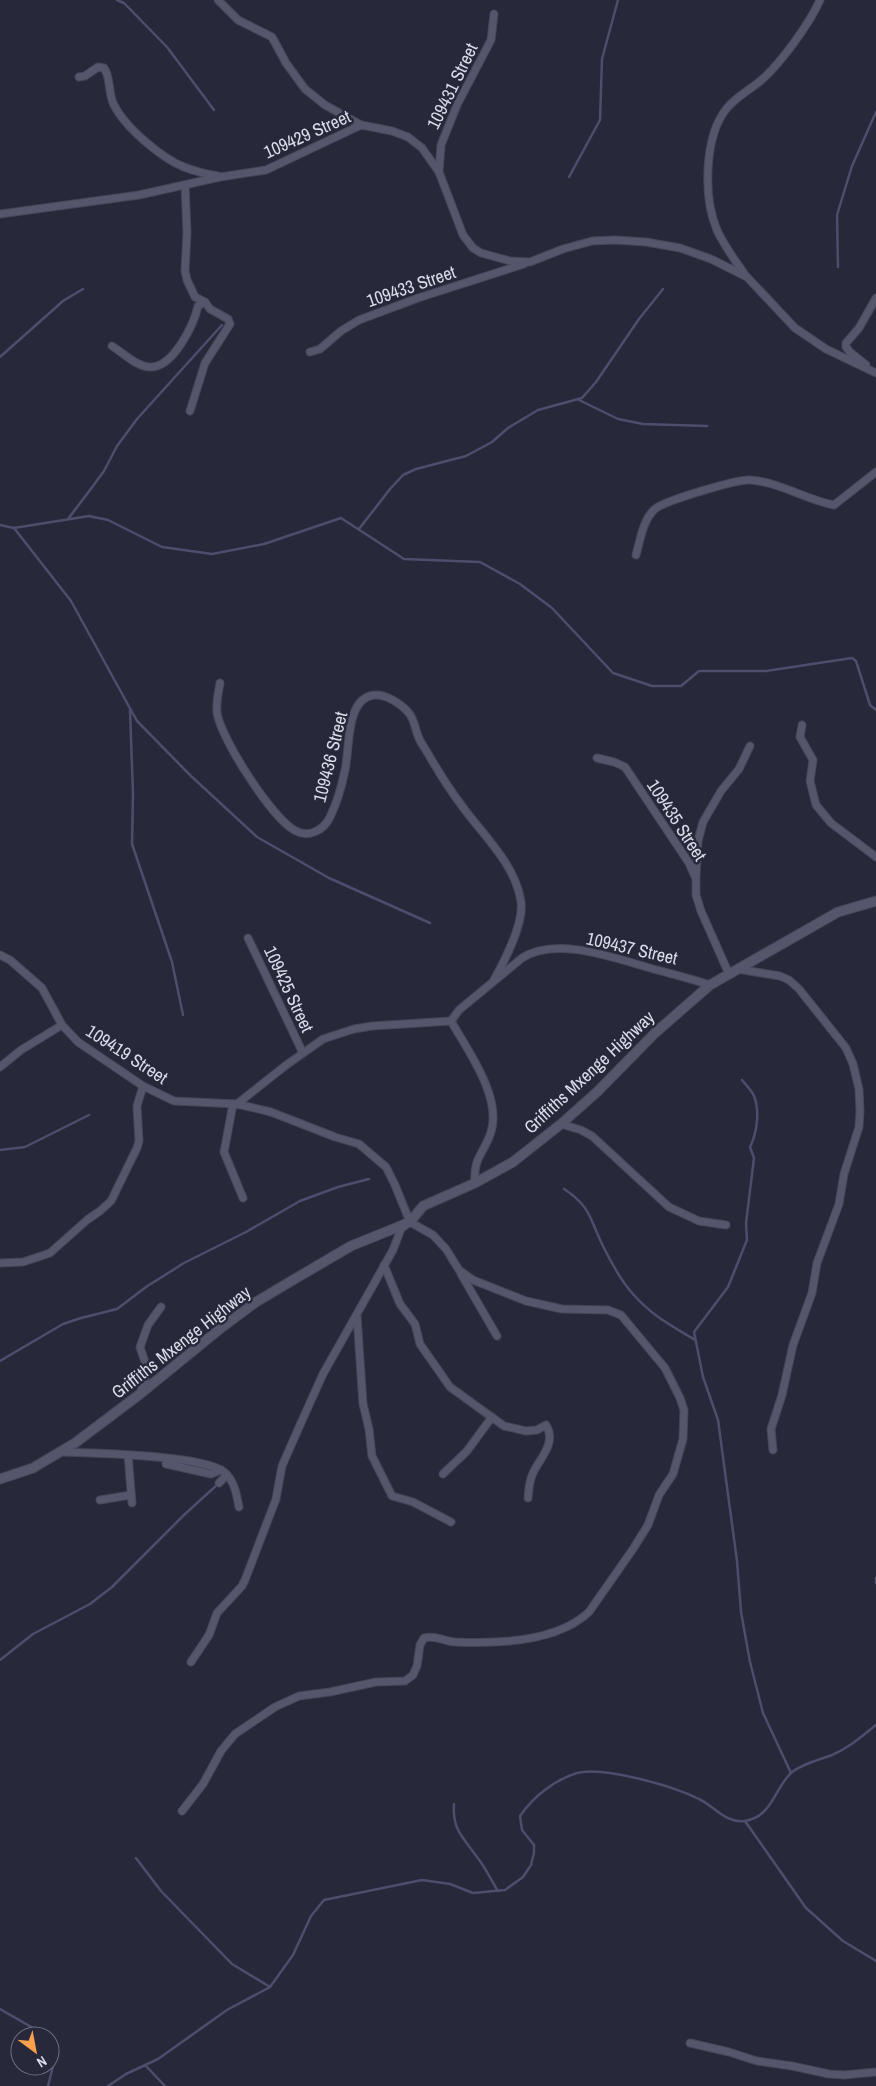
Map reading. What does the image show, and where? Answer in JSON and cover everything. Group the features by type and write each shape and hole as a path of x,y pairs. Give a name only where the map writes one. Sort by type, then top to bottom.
{"street":[{"path":"218,0 238,20 272,37 291,71 305,89 325,105 361,124"},
{"path":"747,277 726,247 713,217 709,176 712,140 726,109 772,71 815,12 820,0"},
{"name":"109431 Street","path":"439,172 441,145 457,105 491,40 494,14"},
{"path":"80,77 85,76 98,67 104,68 107,73 113,104 128,126 181,166 220,177"},
{"name":"109429 Street","path":"0,214 129,196 272,168 361,124 392,131 408,137 422,148 439,172 458,224 468,242 474,248 495,257 530,262 563,249 592,241 638,242 680,248 711,259 747,277 795,328 826,349 876,373"},
{"path":"185,186 187,233 185,271 187,280 195,297 206,302 210,309 228,319 230,324 205,363 190,411"},
{"name":"109433 Street","path":"310,352 320,349 359,320 530,262"},
{"path":"876,298 859,328 846,343 846,346 853,355 876,373"},
{"path":"112,346 140,364 148,367 156,366 169,358 178,348 190,330 198,306 206,302"},
{"path":"636,555 646,521 655,509 669,502 741,481 760,482 785,488 817,501 834,505 876,472"},
{"name":"109436 Street","path":"220,683 217,696 217,714 221,727 264,799 293,830 301,834 316,832 323,827 329,818 345,770 351,723 360,703 370,696 377,694 388,698 409,712 417,735 440,774 505,863 520,895 522,905 516,933 493,982"},
{"path":"802,725 800,737 813,760 810,781 816,805 831,823 876,857"},
{"path":"696,879 700,829 720,791 739,769 750,746"},
{"name":"109435 Street","path":"597,758 614,762 624,767 683,854 696,879 696,895 701,911 732,971"},
{"name":"Griffiths Mxenge Highway","path":"0,1479 33,1468 61,1452 140,1394 256,1302 351,1246 410,1222 423,1206 475,1183 513,1162 561,1124 597,1092 655,1033 710,985 838,912 876,901"},
{"name":"109425 Street","path":"248,938 303,1052"},
{"name":"109437 Street","path":"451,1021 459,1010 529,954 583,950 682,975 710,985"},
{"name":"109419 Street","path":"0,955 10,960 42,988 62,1025 78,1042 143,1086 174,1102 235,1104 271,1112 335,1137 359,1144 386,1167 410,1222"},
{"path":"732,971 780,976 799,989 846,1048 853,1064 859,1089 859,1127 844,1174 839,1204 817,1263 812,1292 794,1345 782,1395 771,1428 773,1450"},
{"path":"242,1198 224,1152 235,1104 323,1039 354,1029 372,1026 451,1021 482,1075 493,1110 490,1134 475,1164 475,1183"},
{"path":"0,1067 21,1050 62,1025"},
{"path":"0,1263 23,1262 50,1253 111,1201 139,1141 138,1106 143,1086"},
{"path":"561,1124 581,1130 592,1136 669,1207 699,1221 726,1225"},
{"path":"191,1662 209,1635 217,1613 242,1586 245,1580 276,1499 285,1459 324,1374 357,1316 401,1229 410,1222 433,1235 446,1249 497,1336"},
{"path":"384,1265 400,1304 415,1324 420,1344 450,1387 504,1426 526,1431 537,1430 546,1425 550,1432 550,1440 529,1484 528,1498"},
{"path":"182,1810 195,1796 227,1743 235,1734 275,1707 299,1696 330,1692 376,1682 405,1681 413,1675 417,1666 420,1645 422,1640 428,1637 452,1642 518,1640 545,1634 573,1624 589,1612 634,1549 648,1525 659,1495 673,1474 684,1439 684,1410 665,1368 621,1314 615,1311 562,1309 526,1301 473,1280 460,1270"},
{"path":"140,1394 148,1371 140,1347 148,1325 161,1307"},
{"path":"357,1316 363,1404 369,1429 372,1456 392,1496 413,1502 451,1522"},
{"path":"443,1474 467,1451 492,1417"},
{"path":"61,1452 130,1456 210,1464 224,1472 235,1490 239,1507"},
{"path":"130,1456 132,1503"},
{"path":"219,1483 224,1472"},
{"path":"100,1500 132,1495"},
{"path":"690,2043 757,2061 829,2074 844,2075 876,2072"}],"waterway":[{"path":"117,0 124,3 167,47 214,110"},
{"path":"569,177 600,120 602,59 618,0"},
{"path":"838,267 837,215 852,166 876,112"},
{"path":"0,357 63,301 83,289"},
{"path":"359,529 403,475 416,469 466,456 492,442 508,428 538,410 582,398 596,382 639,319 663,289"},
{"path":"68,519 104,471 117,446 137,419 222,325"},
{"path":"579,400 618,419 643,424 707,426"},
{"path":"0,525 14,528 89,516 108,520 162,547 212,554 264,544 341,518 404,559 480,562 520,584 552,608 613,673 652,686 681,686 699,671 766,671 852,658 856,661 870,705 876,710"},
{"path":"14,528 71,601 137,721 191,776 257,837 329,878 430,923"},
{"path":"130,710 133,794 132,844 172,962 183,1015"},
{"path":"742,1080 754,1096 757,1108 756,1129 750,1147 754,1158 746,1223 747,1240 728,1287 694,1332 703,1377 718,1420 737,1561 741,1612 750,1662 763,1713 791,1773"},
{"path":"0,1150 25,1147 89,1115"},
{"path":"0,1361 63,1324 117,1309 146,1287 184,1263 246,1232 300,1201 338,1187 369,1179"},
{"path":"564,1189 585,1208 614,1266 633,1294 655,1314 695,1340"},
{"path":"0,1660 33,1634 90,1604 112,1587 218,1484"},
{"path":"876,1578 876,1583"},
{"path":"108,2086 126,2074 158,2059 227,2010 270,1987 293,1955 311,1916 324,1900 422,1880 450,1884 473,1893 505,1890 523,1877 531,1865 534,1853 534,1845 522,1830 520,1816 531,1802 545,1790 568,1776 577,1773 603,1772 638,1778 673,1788 699,1799 732,1820 745,1821 761,1814 767,1808 785,1779 795,1770 844,1749 876,1725"},
{"path":"454,1804 455,1820 459,1833 483,1865 498,1891"},
{"path":"745,1821 806,1908 843,1941 876,1961"},
{"path":"136,1858 161,1891 232,1964 270,1987"},
{"path":"0,2009 30,2026"},
{"path":"146,2066 165,2086"},
{"path":"48,2086 50,2076"}]}
